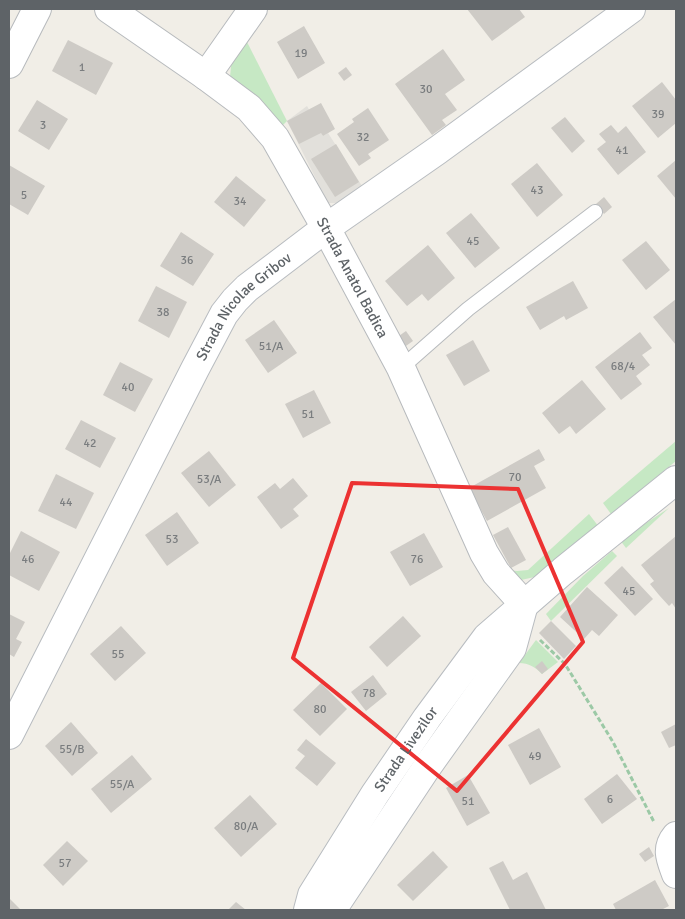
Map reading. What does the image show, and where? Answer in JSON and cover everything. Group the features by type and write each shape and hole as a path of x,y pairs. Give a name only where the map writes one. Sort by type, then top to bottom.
{"street":[{"path":"9,64 37,9"},
{"name":"Strada Anatol Badica","path":"109,9 249,108 275,138 401,368 484,553 496,573 524,604"},
{"path":"206,76 253,9"},
{"name":"Strada Nicolae Gribov","path":"9,735 195,369 224,314 235,300 247,288 326,228 438,150 631,9"},
{"name":"Strada Livezilor","path":"308,910 312,895 375,794 427,718 487,637 524,604 676,480"},
{"name":"Strada Livezilor","path":"332,910 427,767 512,648 524,604"},
{"path":"673,840 669,854 676,874"}],"lane":[{"path":"401,368 468,309 595,212"}],"path":[{"path":"512,648 532,638 539,639 565,664 613,742 663,839 673,840"}],"highlighted area":[{"path":"352,483 518,489 583,642 457,791 293,658"}],"shaded area":[{"path":"307,106 323,136 328,133 362,186 338,203 328,203 287,121"}],"green space":[{"path":"246,40 287,121 281,127 230,77 232,56"},
{"path":"676,441 676,461 611,514 603,503"},
{"path":"669,508 626,548 620,540"},
{"path":"589,514 599,527 539,576 521,580 507,570 528,570"},
{"path":"612,551 617,556 551,621 546,614 583,576"},
{"path":"536,640 558,662 542,674 532,666 519,663"}],"building":[{"path":"467,9 519,9 525,17 492,41"},
{"path":"304,26 325,63 298,79 277,42"},
{"path":"68,40 113,63 96,95 52,71"},
{"path":"443,49 465,80 445,94 457,110 442,120 446,125 432,135 395,84"},
{"path":"346,67 352,75 344,81 338,73"},
{"path":"662,82 676,100 676,123 658,138 632,106"},
{"path":"37,100 68,119 49,150 18,131"},
{"path":"321,103 335,129 323,136 321,133 299,144 287,121"},
{"path":"368,108 389,140 368,154 371,158 359,166 337,134 354,122 352,119"},
{"path":"565,117 585,141 572,153 551,128"},
{"path":"611,125 618,133 626,126 646,152 618,175 597,149 606,142 599,134"},
{"path":"336,144 359,182 335,197 311,159"},
{"path":"676,160 676,199 657,176"},
{"path":"537,163 563,195 537,217 511,184"},
{"path":"9,165 45,186 28,215 9,204"},
{"path":"236,176 266,200 244,227 214,202"},
{"path":"604,197 612,207 604,214 596,204"},
{"path":"471,213 500,248 475,268 446,233"},
{"path":"181,232 214,254 193,286 160,266"},
{"path":"646,241 670,270 646,290 622,260"},
{"path":"428,245 455,278 428,301 422,294 407,306 385,281"},
{"path":"573,281 588,308 566,320 564,316 540,330 526,307"},
{"path":"156,286 187,302 169,338 138,321"},
{"path":"676,299 676,345 653,317"},
{"path":"274,320 297,353 268,373 245,340"},
{"path":"406,331 413,341 403,348 396,338"},
{"path":"640,332 652,348 642,355 650,365 636,376 642,384 621,400 595,367"},
{"path":"473,340 490,371 464,386 446,355"},
{"path":"120,362 153,379 135,412 103,395"},
{"path":"582,380 606,409 576,434 570,426 559,434 542,413"},
{"path":"314,390 331,423 303,438 285,404"},
{"path":"81,420 116,438 100,468 65,449"},
{"path":"539,449 545,460 534,466 546,488 487,521 469,488"},
{"path":"209,451 236,485 209,507 181,473"},
{"path":"56,474 94,493 76,529 38,511"},
{"path":"293,478 308,496 293,509 299,516 281,529 257,497 275,483 280,489"},
{"path":"177,512 199,543 167,566 145,535"},
{"path":"508,527 526,560 511,568 493,535"},
{"path":"21,531 60,552 39,591 9,575 9,555"},
{"path":"424,533 443,567 410,586 390,552"},
{"path":"676,536 676,609 672,603 669,606 650,584 654,581 641,565"},
{"path":"622,566 653,599 635,616 604,583"},
{"path":"587,587 618,615 599,636 592,630 584,639 560,617"},
{"path":"9,614 25,622 16,639 22,642 14,657 9,654"},
{"path":"403,616 421,636 387,667 369,647"},
{"path":"551,621 576,646 564,659 539,633"},
{"path":"121,626 146,653 115,681 90,654"},
{"path":"542,661 548,669 542,674 535,667"},
{"path":"373,675 387,694 366,711 351,692"},
{"path":"321,683 347,709 320,736 293,710"},
{"path":"71,722 98,753 72,776 45,746"},
{"path":"676,724 676,745 669,748 661,732"},
{"path":"539,728 561,767 530,785 508,745"},
{"path":"306,739 336,763 317,786 295,768 305,756 297,750"},
{"path":"132,755 152,779 111,813 91,789"},
{"path":"617,774 637,799 602,824 584,799"},
{"path":"468,775 490,813 467,826 446,788"},
{"path":"250,795 277,824 241,857 214,828"},
{"path":"67,841 88,861 63,886 43,865"},
{"path":"649,847 654,856 645,862 639,854"},
{"path":"433,851 448,867 413,901 397,885"},
{"path":"503,861 513,880 527,872 546,910 510,910 489,868"},
{"path":"655,880 669,906 661,910 616,910 613,904"},
{"path":"9,898 21,910 9,910"},
{"path":"236,902 246,910 228,910"}]}
